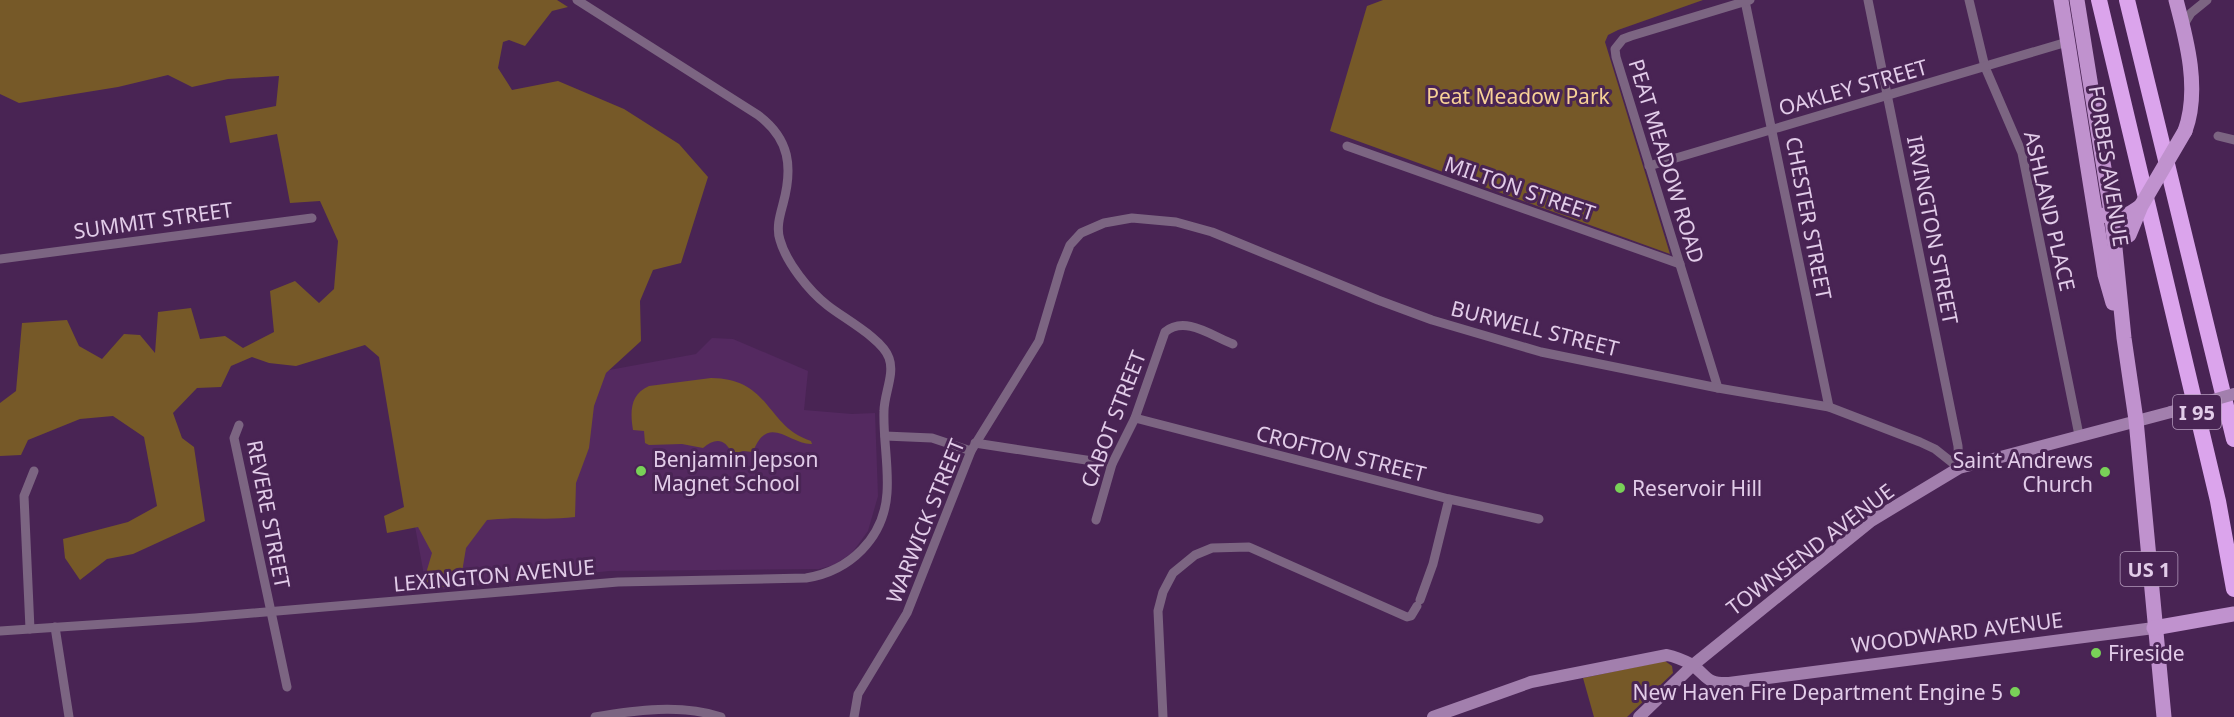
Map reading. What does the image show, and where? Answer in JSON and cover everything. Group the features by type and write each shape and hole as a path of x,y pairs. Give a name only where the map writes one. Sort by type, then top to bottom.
{"highway":[{"name":"I 95","path":"2099,0 2218,501 2234,589"},
{"name":"I 95","path":"2127,0 2234,440"},
{"path":"2138,0 2155,120"}],"main road":[{"name":"FORBES AVENUE","path":"2061,0 2105,275 2124,338"},
{"name":"FORBES AVENUE","path":"2077,0 2117,218 2117,274 2136,420 2164,717"},
{"name":"US 1","path":"2117,274 2141,206 2185,131 2191,106 2192,82 2183,26 2176,0"},
{"path":"2095,212 2117,218 2141,206"},
{"name":"TOWNSEND AVENUE","path":"1639,717 1692,665 1871,521 1959,468 2234,394"},
{"name":"WOODWARD AVENUE","path":"1433,717 1532,682 1667,655 1677,657 1692,665 1703,677 1712,682 1729,683 2154,628 2234,614"}],"street":[{"name":"LEXINGTON AVENUE","path":"0,631 618,582 793,579 825,574 847,563 863,549 876,532 882,517 887,491 884,411 890,375 890,358 878,343 813,293 780,240 779,219 789,168 786,152 775,130 746,107 577,0"},
{"name":"IRVINGTON STREET","path":"1868,0 1958,446 1959,468"},
{"name":"ASHLAND PLACE","path":"1969,0 1985,67 2022,153 2079,435"},
{"path":"2183,26 2191,13 2206,0"},
{"name":"CHESTER STREET","path":"1747,1 1829,407"},
{"name":"PEAT MEADOW ROAD","path":"1718,388 1616,57 1617,44 1631,36 1747,1"},
{"name":"OAKLEY STREET","path":"1649,166 2067,42"},
{"path":"2218,136 2234,140"},
{"name":"MILTON STREET","path":"1347,146 1680,264"},
{"name":"SUMMIT STREET","path":"0,259 312,218"},
{"name":"BURWELL STREET","path":"1104,223 1132,218 1159,219 1184,224 1212,232 1389,304 1484,336 1541,352 1718,388 1829,407 1927,445 1959,468"},
{"name":"WARWICK STREET","path":"854,717 858,694 907,613 973,447 1039,341 1061,267 1071,245 1081,233 1104,223"},
{"name":"CABOT STREET","path":"1096,520 1112,464 1135,418 1165,332 1171,327 1183,324 1233,344"},
{"name":"CROFTON STREET","path":"1135,418 1449,499 1539,519"},
{"name":"REVERE STREET","path":"239,425 234,438 287,687"},
{"path":"885,436 932,438 973,447 1112,464"},
{"path":"30,629 24,496 34,471"},
{"path":"1163,717 1158,611 1163,592 1173,573 1195,555 1212,548 1249,547 1407,618 1411,616 1419,603 1433,564 1449,499"},
{"path":"55,627 69,717"},
{"path":"595,717 643,709 695,711 722,717"}],"shaded area":[{"name":"Benjamin Jepson Magnet School","path":"712,338 733,339 808,371 804,410 852,414 875,413 878,496 868,531 852,553 834,565 819,569 609,571 427,591 411,505 593,373 696,354"}],"green space":[{"path":"0,0 557,0 568,7 552,11 525,46 509,40 503,42 498,68 512,90 558,81 624,109 679,144 708,177 681,263 653,270 640,301 641,341 606,373 594,406 589,448 576,483 575,517 487,520 466,548 461,578 456,587 422,587 432,553 418,527 387,533 384,516 404,507 379,357 365,345 296,366 269,363 252,357 231,366 221,387 197,388 173,413 182,438 194,447 205,521 133,554 107,559 80,580 65,558 63,539 128,522 157,506 144,437 113,416 80,419 28,440 21,455 0,456 0,403 16,391 22,323 67,320 79,346 102,359 124,334 140,335 155,353 158,312 191,308 200,339 225,336 243,348 274,332 270,291 295,281 319,303 334,289 338,241 320,201 290,203 277,134 230,143 225,116 276,106 279,76 228,79 192,87 168,75 118,87 19,103 0,94"},
{"name":"Peat Meadow Park","path":"1383,0 1703,0 1618,30 1608,35 1605,42 1670,254 1330,131 1367,6"},
{"path":"711,378 731,380 746,386 757,394 785,425 796,434 811,441 812,444 772,432 765,434 759,440 753,452 743,451 732,454 723,442 719,441 712,442 703,448 682,444 649,445 645,443 644,431 633,430 633,404 643,389 649,386"},
{"path":"1665,661 1672,666 1673,673 1627,717 1594,717 1583,678"}],"place":[{"name":"Benjamin Jepson Magnet School","path":"641,471"},
{"name":"Saint Andrews Church","path":"2105,472"},
{"name":"Reservoir Hill","path":"1620,488"},
{"name":"Fireside","path":"2096,653"},
{"name":"New Haven Fire Department Engine 5","path":"2015,692"}]}
